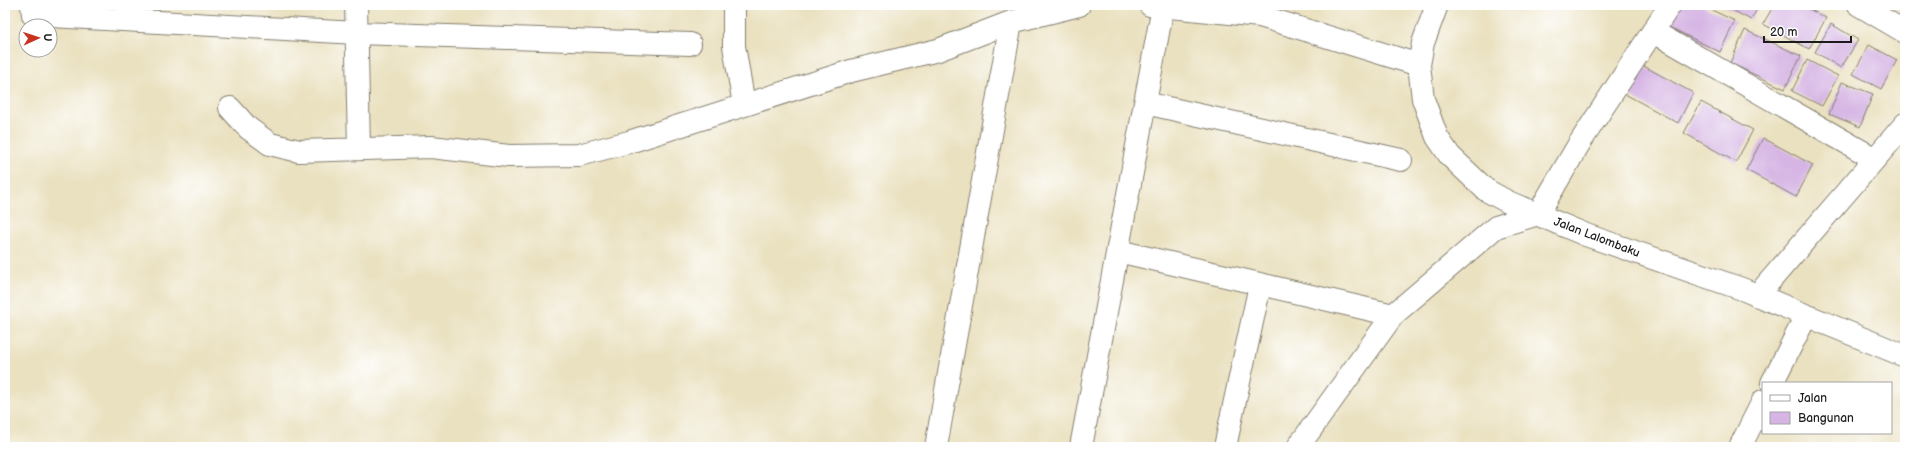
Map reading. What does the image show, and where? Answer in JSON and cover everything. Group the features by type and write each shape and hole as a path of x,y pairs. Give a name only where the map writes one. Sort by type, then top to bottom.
{"street":[{"path":"32,5 33,15 357,33 690,44"},
{"path":"356,5 359,149"},
{"path":"734,5 734,46 744,105"},
{"path":"230,108 248,128 270,144 299,152 431,147 509,156 579,155 629,142 852,71 938,50 1011,22 1079,5"},
{"name":"Jalan Lalombaku","path":"1436,5 1423,43 1419,65 1424,99 1437,137 1450,156 1486,190 1508,202 1586,235 1708,276 1905,356"},
{"path":"1298,447 1393,315 1496,227 1538,214 1579,144 1654,32 1670,5"},
{"path":"1859,5 1905,32"},
{"path":"1081,447 1145,103 1157,6 1260,16 1419,65"},
{"path":"936,447 1011,22"},
{"path":"1654,32 1875,159"},
{"path":"1145,103 1401,160"},
{"path":"1757,296 1905,124"},
{"path":"1118,251 1393,315"},
{"path":"1226,447 1260,285"},
{"path":"1773,382 1806,316"},
{"path":"1740,447 1762,404"}],"building":[{"path":"1679,5 1701,5 1735,21 1720,52 1669,27"},
{"path":"1723,5 1759,5 1751,20"},
{"path":"1774,5 1801,5 1826,18 1809,49 1763,24"},
{"path":"1831,24 1858,40 1841,68 1815,52"},
{"path":"1745,30 1801,56 1785,89 1730,63"},
{"path":"1869,45 1897,60 1881,89 1853,74"},
{"path":"1807,60 1838,76 1822,106 1792,91"},
{"path":"1640,64 1693,93 1678,123 1625,94"},
{"path":"1842,82 1873,94 1860,127 1829,114"},
{"path":"1701,102 1753,130 1736,162 1684,133"},
{"path":"1763,138 1813,165 1796,197 1746,170"}]}
